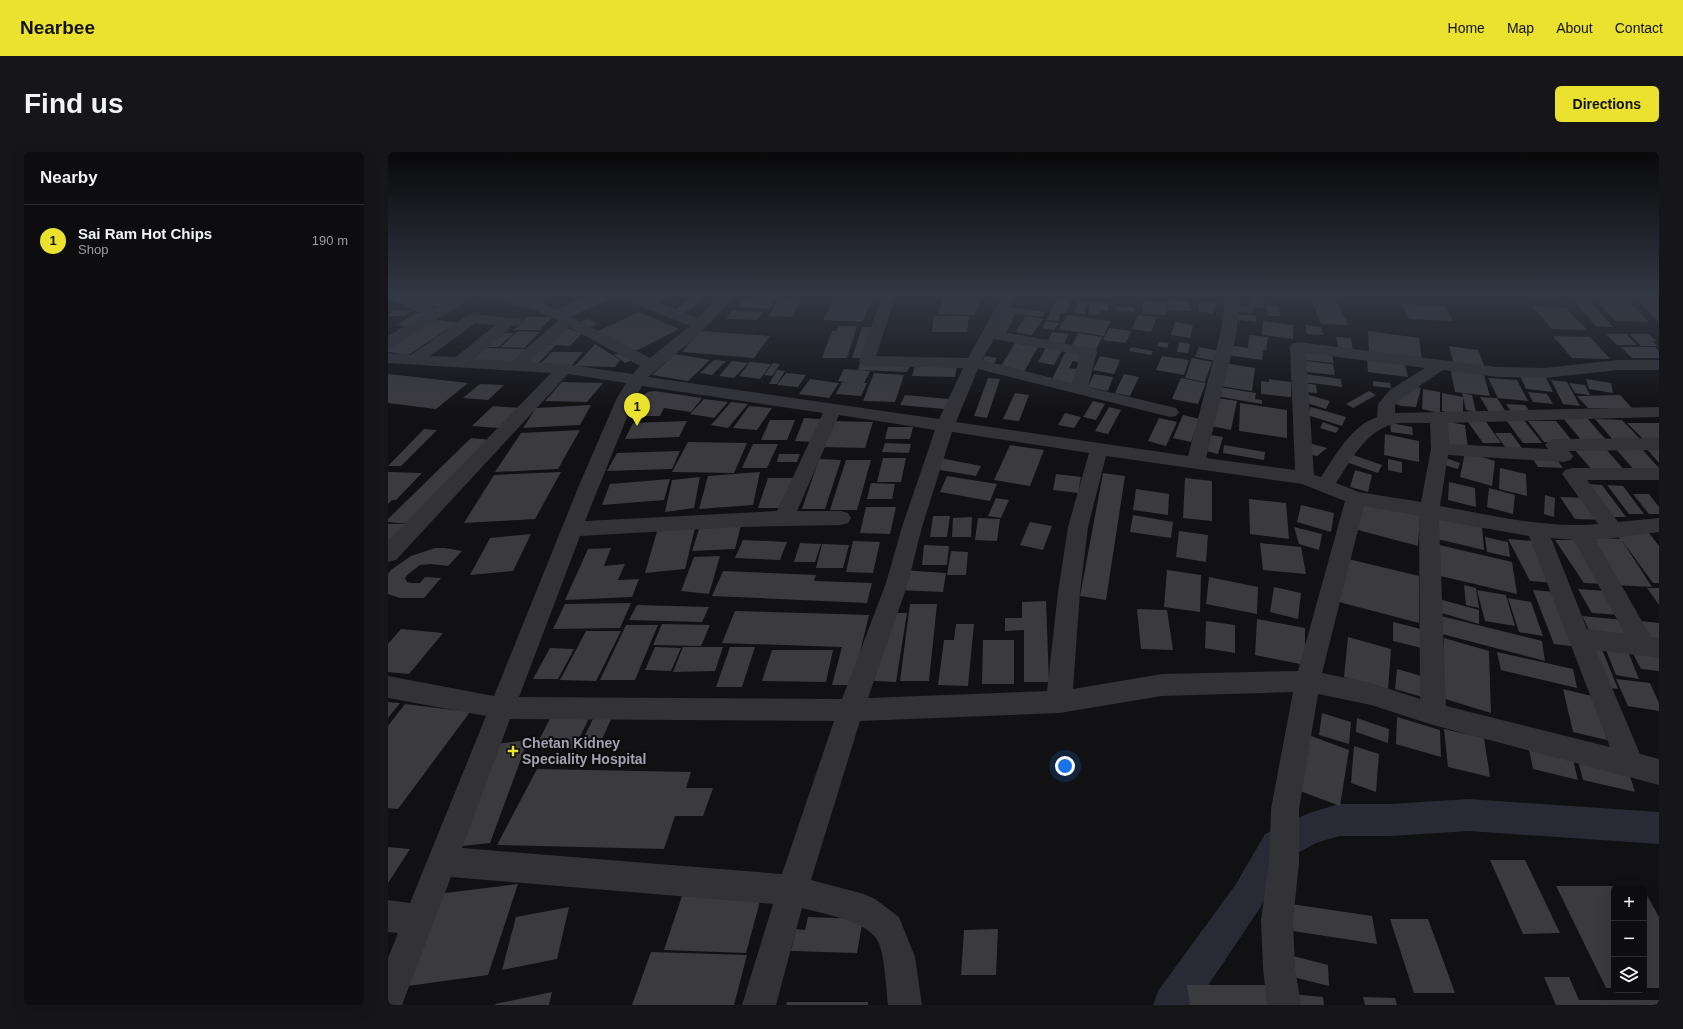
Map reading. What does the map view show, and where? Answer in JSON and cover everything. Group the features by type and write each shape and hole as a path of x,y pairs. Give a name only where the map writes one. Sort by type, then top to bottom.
{"street":[{"path":"388,343 402,335"},
{"path":"397,361 443,335"},
{"path":"460,362 493,335"},
{"path":"516,366 551,335"},
{"path":"589,335 644,373"},
{"path":"388,998 501,708 625,400 644,373 690,335"},
{"path":"876,335 867,361 973,363 1170,412"},
{"path":"759,1005 792,890 851,710 897,583 912,527 945,426 973,363 989,335"},
{"path":"993,335 1089,352 1079,389"},
{"path":"1195,463 1228,335"},
{"path":"1305,478 1298,347 1497,372 1545,373 1618,365 1659,365"},
{"path":"397,361 460,362 644,373 833,409 1305,478 1356,498 1537,530 1581,533 1614,531 1659,525"},
{"path":"1385,419 1387,404 1396,394 1440,365"},
{"path":"388,554 564,369"},
{"path":"784,517 833,409"},
{"path":"1325,485 1356,440 1370,427 1385,419 1407,417 1439,418 1659,412"},
{"path":"1433,714 1429,511 1440,449 1439,418"},
{"path":"1440,449 1564,456 1554,445 1659,444"},
{"path":"1059,702 1069,592 1078,527 1099,449"},
{"path":"1614,531 1572,474 1659,474"},
{"path":"1284,1005 1278,968 1277,920 1284,863 1286,810 1308,681 1356,498"},
{"path":"572,529 720,519 784,517 841,518"},
{"path":"1537,530 1631,765"},
{"path":"1581,533 1651,647"},
{"path":"1579,638 1651,647"},
{"path":"388,686 501,708 851,710 1059,702 1162,685 1308,681 1371,694 1433,714 1659,772"},
{"path":"442,861 792,890 864,910 888,928 899,957 905,1005"},
{"path":"388,916 418,920"}],"building":[{"path":"407,335 439,335 408,355 388,352 388,347"},
{"path":"498,335 512,335 499,347 485,347"},
{"path":"514,335 537,335 524,348 501,347"},
{"path":"554,335 580,335 570,346 544,344"},
{"path":"602,335 668,335 636,351"},
{"path":"697,335 770,336 754,358 682,352"},
{"path":"831,335 854,335 847,358 822,358"},
{"path":"859,335 870,335 863,358 852,358"},
{"path":"1051,335 1069,335 1063,346 1047,344"},
{"path":"1077,335 1102,337 1095,352 1071,348"},
{"path":"1106,335 1129,335 1126,343 1103,340"},
{"path":"1171,335 1191,335 1190,338"},
{"path":"1249,335 1268,337 1266,350 1263,350 1262,360 1227,355 1228,345 1248,348"},
{"path":"1262,335 1293,335 1293,339"},
{"path":"1368,335 1396,335 1419,338 1422,361 1369,354"},
{"path":"1607,335 1627,335 1637,345 1617,345"},
{"path":"1630,335 1649,335 1656,341 1652,341 1658,346 1641,346"},
{"path":"1553,336 1590,337 1610,359 1572,358"},
{"path":"1336,337 1351,338 1353,350 1339,349"},
{"path":"1159,342 1169,343 1167,348 1157,346"},
{"path":"1179,342 1190,344 1188,353 1177,352"},
{"path":"1015,343 1038,347 1024,372 1000,368"},
{"path":"595,344 620,360 615,367 575,366"},
{"path":"543,345 556,345 538,363 525,363"},
{"path":"1047,346 1063,349 1054,365 1038,362"},
{"path":"1449,346 1478,350 1485,368 1454,365"},
{"path":"1131,347 1153,351 1151,355 1129,351"},
{"path":"1199,347 1220,351 1216,361 1195,357"},
{"path":"1621,347 1655,347 1659,351 1659,358 1632,358"},
{"path":"485,348 527,349 514,363 471,362"},
{"path":"1302,350 1331,352 1334,363 1304,360"},
{"path":"623,351 635,359 625,363 614,355"},
{"path":"1066,351 1086,354 1082,363 1073,361 1069,368 1082,370 1076,385 1051,381"},
{"path":"552,352 583,352 572,365 540,364"},
{"path":"675,354 710,360 688,381 652,375"},
{"path":"985,356 997,358 993,365 981,363"},
{"path":"1100,356 1120,360 1114,374 1093,370"},
{"path":"1162,356 1189,360 1184,375 1156,370"},
{"path":"1192,358 1212,362 1205,382 1185,378"},
{"path":"1367,359 1405,364 1408,377 1368,372"},
{"path":"714,360 726,361 712,375 700,373"},
{"path":"732,361 748,363 734,378 719,376"},
{"path":"1305,361 1333,364 1335,375 1307,372"},
{"path":"750,362 771,364 760,379 739,376"},
{"path":"773,363 780,364 772,376 764,375"},
{"path":"860,363 910,366 907,372 858,370"},
{"path":"1225,363 1255,368 1252,391 1220,386"},
{"path":"915,365 957,366 955,377 912,376"},
{"path":"1450,367 1483,372 1490,396 1455,392"},
{"path":"844,369 870,371 864,383 867,383 861,396 836,394 842,382 851,383 838,381"},
{"path":"777,370 785,371 777,384 769,384"},
{"path":"786,373 806,375 798,387 777,385"},
{"path":"874,373 904,375 895,402 863,401"},
{"path":"1519,373 1545,376 1553,392 1526,389"},
{"path":"388,374 468,383 436,409 388,403"},
{"path":"1094,374 1113,377 1108,391 1088,387"},
{"path":"1124,374 1139,377 1130,396 1115,393"},
{"path":"1304,374 1341,379 1342,387 1304,382"},
{"path":"988,378 1000,379 987,418 974,416"},
{"path":"1181,378 1206,383 1198,404 1172,399"},
{"path":"1488,378 1517,380 1528,401 1498,398"},
{"path":"810,379 839,383 829,398 799,394"},
{"path":"1269,379 1291,382 1291,397 1261,394 1261,381 1269,382"},
{"path":"1586,379 1611,383 1613,393 1589,389"},
{"path":"1551,380 1567,382 1580,406 1563,404"},
{"path":"1373,381 1390,383 1391,388 1373,386"},
{"path":"562,382 603,383 587,402 545,401"},
{"path":"1305,383 1316,385 1317,393 1305,392"},
{"path":"1569,383 1585,385 1590,395 1575,393"},
{"path":"480,384 504,385 488,400 463,398"},
{"path":"1410,385 1421,388 1416,407 1401,406 1396,404"},
{"path":"1219,387 1256,393 1255,399 1262,400 1262,404 1216,396"},
{"path":"1423,389 1440,392 1440,413 1422,409"},
{"path":"655,391 702,398 691,412 664,408 660,416 632,416 642,396 648,392"},
{"path":"1369,391 1376,395 1353,408 1346,404"},
{"path":"1528,392 1547,394 1553,404 1533,402"},
{"path":"1015,393 1029,395 1019,421 1003,419"},
{"path":"1442,393 1463,397 1463,416 1442,411"},
{"path":"1462,393 1472,395 1476,412 1466,410"},
{"path":"905,395 949,399 944,409 900,405"},
{"path":"1309,395 1330,401 1326,409 1304,402"},
{"path":"1620,395 1632,408 1588,408 1577,396"},
{"path":"1480,397 1497,398 1506,412 1489,412"},
{"path":"1217,398 1237,401 1231,430 1211,426"},
{"path":"704,399 728,402 714,418 690,414"},
{"path":"1093,401 1105,404 1096,420 1083,417"},
{"path":"731,402 748,404 728,428 711,425"},
{"path":"1240,403 1287,410 1287,438 1239,431"},
{"path":"1506,404 1525,405 1531,413 1512,413"},
{"path":"591,405 580,425 523,428 536,408"},
{"path":"493,406 520,408 499,428 472,426"},
{"path":"749,406 772,408 757,430 733,428"},
{"path":"1109,407 1121,410 1108,434 1095,431"},
{"path":"1311,407 1346,417 1342,426 1307,415"},
{"path":"1065,413 1081,417 1074,428 1058,425"},
{"path":"1183,415 1200,419 1191,442 1173,438"},
{"path":"1562,417 1586,417 1607,441 1582,441"},
{"path":"804,418 821,419 813,442 795,441"},
{"path":"1159,418 1177,422 1166,446 1148,441"},
{"path":"1595,419 1622,420 1642,441 1614,441"},
{"path":"770,420 795,420 787,440 761,440"},
{"path":"1506,420 1524,420 1542,443 1523,443"},
{"path":"687,421 679,437 625,439 633,423"},
{"path":"831,421 873,422 865,448 822,447"},
{"path":"1443,421 1465,425 1468,449 1445,445"},
{"path":"1528,421 1556,421 1573,442 1544,442"},
{"path":"1323,422 1339,428 1336,433 1320,428"},
{"path":"1468,422 1486,422 1501,443 1483,443"},
{"path":"1390,423 1412,427 1413,435 1391,432"},
{"path":"1627,423 1659,423 1659,440 1644,440"},
{"path":"888,427 913,427 910,439 885,439"},
{"path":"424,429 437,430 401,466 388,466"},
{"path":"580,430 558,469 495,472 521,433"},
{"path":"1495,433 1511,433 1524,451 1508,451"},
{"path":"1385,434 1419,441 1419,462 1384,455"},
{"path":"1210,435 1223,437 1218,454 1206,451"},
{"path":"471,438 492,440 409,524 388,522 388,519"},
{"path":"688,442 747,443 734,473 672,472"},
{"path":"885,443 911,444 909,453 882,452"},
{"path":"1309,443 1327,448 1317,456 1309,454"},
{"path":"753,444 778,444 767,468 742,468"},
{"path":"1010,445 1044,450 1030,486 994,480"},
{"path":"1224,445 1265,452 1264,460 1223,453"},
{"path":"1614,447 1640,447 1659,468 1659,471 1635,471"},
{"path":"1645,447 1659,447 1659,463"},
{"path":"1573,448 1605,448 1625,471 1593,471"},
{"path":"680,451 672,469 607,471 617,453"},
{"path":"1465,452 1495,461 1492,486 1460,477"},
{"path":"779,454 800,454 797,462 777,462"},
{"path":"1350,454 1382,465 1378,473 1346,462"},
{"path":"1531,456 1555,457 1563,468 1538,467"},
{"path":"883,458 906,458 901,482 877,482"},
{"path":"940,458 981,466 976,476 934,469"},
{"path":"1446,458 1460,463 1458,469 1444,465"},
{"path":"819,459 841,460 825,509 802,509"},
{"path":"1388,459 1402,462 1402,473 1388,470"},
{"path":"846,460 871,460 857,510 830,510"},
{"path":"1500,468 1526,474 1527,496 1499,489"},
{"path":"1355,470 1372,475 1368,492 1350,487"},
{"path":"388,472 422,473 396,500 392,500 388,504"},
{"path":"561,472 535,519 464,523 494,475"},
{"path":"760,472 753,505 699,509 708,476"},
{"path":"1103,473 1125,476 1106,600 1080,596"},
{"path":"1056,474 1081,477 1078,493 1053,490"},
{"path":"947,476 997,484 990,501 940,492"},
{"path":"700,477 694,508 665,512 672,480"},
{"path":"768,478 795,478 786,508 758,508"},
{"path":"1185,478 1212,481 1212,521 1183,518"},
{"path":"670,479 664,500 602,505 610,484"},
{"path":"1449,482 1475,488 1476,507 1448,500"},
{"path":"871,483 895,484 892,499 867,499"},
{"path":"1588,484 1602,485 1626,517 1612,517"},
{"path":"1607,485 1623,486 1644,514 1629,514"},
{"path":"1489,488 1515,495 1513,514 1487,507"},
{"path":"1136,489 1169,494 1168,515 1133,510"},
{"path":"1633,494 1649,494 1659,507 1659,514 1649,514"},
{"path":"1545,495 1555,498 1554,517 1544,514"},
{"path":"1560,497 1588,498 1604,520 1575,519"},
{"path":"996,498 1009,500 1001,518 988,516"},
{"path":"1249,499 1286,503 1289,539 1250,534"},
{"path":"1362,501 1420,515 1418,546 1358,530"},
{"path":"1301,505 1334,513 1331,532 1297,522"},
{"path":"866,507 896,507 890,534 860,533"},
{"path":"1133,515 1173,522 1171,538 1130,532"},
{"path":"1436,515 1482,525 1484,550 1437,539"},
{"path":"933,516 950,516 947,537 930,537"},
{"path":"972,517 971,537 952,537 953,518"},
{"path":"978,518 1000,519 997,541 975,540"},
{"path":"742,521 735,549 692,551 701,523"},
{"path":"1030,522 1052,526 1043,550 1020,545"},
{"path":"388,524 406,524 388,545"},
{"path":"696,524 685,569 645,573 658,528"},
{"path":"1294,527 1322,534 1319,550 1299,544"},
{"path":"1179,531 1208,535 1206,562 1176,557"},
{"path":"1616,533 1649,533 1659,546 1659,583 1653,583 1621,539 1652,587 1615,585 1585,537 1620,539"},
{"path":"531,534 513,571 470,575 490,538"},
{"path":"1485,537 1508,542 1510,557 1487,552"},
{"path":"1508,539 1532,541 1555,583 1530,581"},
{"path":"743,540 787,542 780,560 735,558"},
{"path":"1555,540 1578,540 1607,584 1584,583"},
{"path":"853,541 880,542 873,573 846,572"},
{"path":"800,543 821,544 815,562 794,562"},
{"path":"1260,543 1301,547 1306,574 1263,570"},
{"path":"1431,543 1512,562 1517,594 1432,574"},
{"path":"822,544 849,545 843,568 816,568"},
{"path":"924,545 949,546 947,565 922,565"},
{"path":"435,548 462,551 448,566 431,564 420,565 407,575 405,578 407,582 411,583 420,583 425,577 441,578 424,598 400,598 388,594 388,574 391,570 411,556"},
{"path":"611,548 604,566 625,564 618,580 639,579 632,597 565,600 588,549"},
{"path":"951,551 968,552 966,575 947,575"},
{"path":"720,556 709,594 681,591 694,557"},
{"path":"1344,558 1419,576 1419,623 1339,602"},
{"path":"901,570 946,573 943,592 896,590"},
{"path":"1167,570 1201,575 1200,612 1164,607"},
{"path":"723,571 816,575 814,581 872,583 867,603 712,596"},
{"path":"1209,577 1258,587 1257,614 1206,604"},
{"path":"1464,585 1476,588 1479,608 1466,605"},
{"path":"1274,587 1301,593 1298,619 1270,612"},
{"path":"1647,588 1659,588 1659,605"},
{"path":"1578,589 1606,591 1621,615 1592,613"},
{"path":"1477,590 1506,595 1515,626 1485,621"},
{"path":"1533,590 1555,592 1579,647 1554,644"},
{"path":"1435,598 1479,610 1479,624 1435,611"},
{"path":"1508,598 1531,602 1543,636 1519,632"},
{"path":"1046,601 1049,682 1024,682 1024,630 1005,631 1005,618 1022,618 1022,602"},
{"path":"631,603 620,628 553,629 565,604"},
{"path":"910,604 937,604 929,681 900,681"},
{"path":"637,605 709,607 702,622 629,620"},
{"path":"1137,609 1167,610 1173,650 1141,649"},
{"path":"735,611 869,615 852,685 832,685 842,647 722,643"},
{"path":"888,613 907,613 896,682 874,681"},
{"path":"1441,616 1542,641 1545,661 1442,634"},
{"path":"1582,616 1624,620 1637,644 1594,639"},
{"path":"1257,619 1305,628 1305,665 1255,655"},
{"path":"1631,620 1659,623 1659,648"},
{"path":"1206,621 1235,625 1235,653 1205,648"},
{"path":"1393,622 1425,630 1426,649 1393,641"},
{"path":"662,624 710,625 701,646 653,645"},
{"path":"956,624 974,624 968,686 938,685 944,640 954,640"},
{"path":"626,625 658,625 635,680 600,680"},
{"path":"401,629 443,633 409,674 388,672 388,644"},
{"path":"586,631 621,631 596,681 560,680"},
{"path":"1348,637 1391,649 1388,690 1344,677"},
{"path":"1444,638 1489,651 1491,713 1442,698"},
{"path":"983,640 1014,640 1014,684 982,684"},
{"path":"1587,645 1601,647 1618,689 1603,687"},
{"path":"1604,645 1627,649 1639,679 1616,675"},
{"path":"655,647 681,648 671,671 645,670"},
{"path":"683,647 723,647 715,671 673,672"},
{"path":"730,647 755,647 742,687 716,687"},
{"path":"550,648 574,649 558,679 533,679"},
{"path":"772,650 833,650 826,682 762,681"},
{"path":"1631,650 1659,653 1659,671 1641,669"},
{"path":"1497,652 1573,669 1577,688 1501,670"},
{"path":"1397,669 1429,678 1429,699 1395,689"},
{"path":"1616,679 1650,683 1659,703 1659,711 1628,706"},
{"path":"1563,689 1596,697 1607,740 1573,732"},
{"path":"388,702 400,703 388,718"},
{"path":"405,704 470,712 398,809 388,808 388,726"},
{"path":"555,709 593,710 574,749 535,748"},
{"path":"596,713 614,713 597,750 578,749"},
{"path":"1322,713 1351,722 1349,744 1319,735"},
{"path":"1397,717 1440,730 1441,757 1396,744"},
{"path":"1357,718 1389,729 1388,743 1356,732"},
{"path":"1444,729 1484,738 1490,777 1448,767"},
{"path":"1303,733 1349,750 1340,806 1292,788"},
{"path":"528,740 490,843 453,847 495,744"},
{"path":"1354,746 1379,754 1376,792 1351,783"},
{"path":"1529,750 1573,760 1578,780 1533,769"},
{"path":"1578,761 1629,773 1635,792 1583,780"},
{"path":"537,769 691,772 686,788 713,788 703,816 675,816 664,849 497,845"},
{"path":"388,847 410,849 388,883"},
{"path":"1490,860 1525,860 1560,933 1523,934"},
{"path":"518,884 488,975 400,987 437,894"},
{"path":"1556,886 1611,886 1611,988 1606,988"},
{"path":"685,887 763,890 746,953 664,950"},
{"path":"1647,895 1659,917 1659,988 1647,988"},
{"path":"1291,904 1372,916 1377,944 1293,931"},
{"path":"569,907 557,959 502,970 516,917"},
{"path":"808,917 863,919 857,953 791,951 796,929 805,930"},
{"path":"1390,919 1428,919 1455,993 1414,993"},
{"path":"998,929 996,975 961,975 964,930"},
{"path":"651,952 747,955 734,1005 632,1005"},
{"path":"1289,955 1328,965 1329,986 1289,976"},
{"path":"1544,977 1569,977 1579,1000 1659,1000 1659,1005 1556,1005"},
{"path":"1187,985 1269,985 1273,1005 1190,1005"},
{"path":"552,992 549,1005 495,1005 495,1004"},
{"path":"1292,994 1323,997 1324,1005 1294,1005"},
{"path":"1363,997 1395,998 1397,1005 1365,1005"},
{"path":"787,1002 868,1002 868,1005 786,1005"}],"waterway":[{"path":"1172,1005 1248,896 1277,846 1309,829 1339,820 1391,820 1469,815 1659,828"}],"place":[{"name":"Sai Ram Hot Chips","path":"637,426"},
{"name":"Chetan Kidney Speciality Hospital","path":"513,751"}]}
